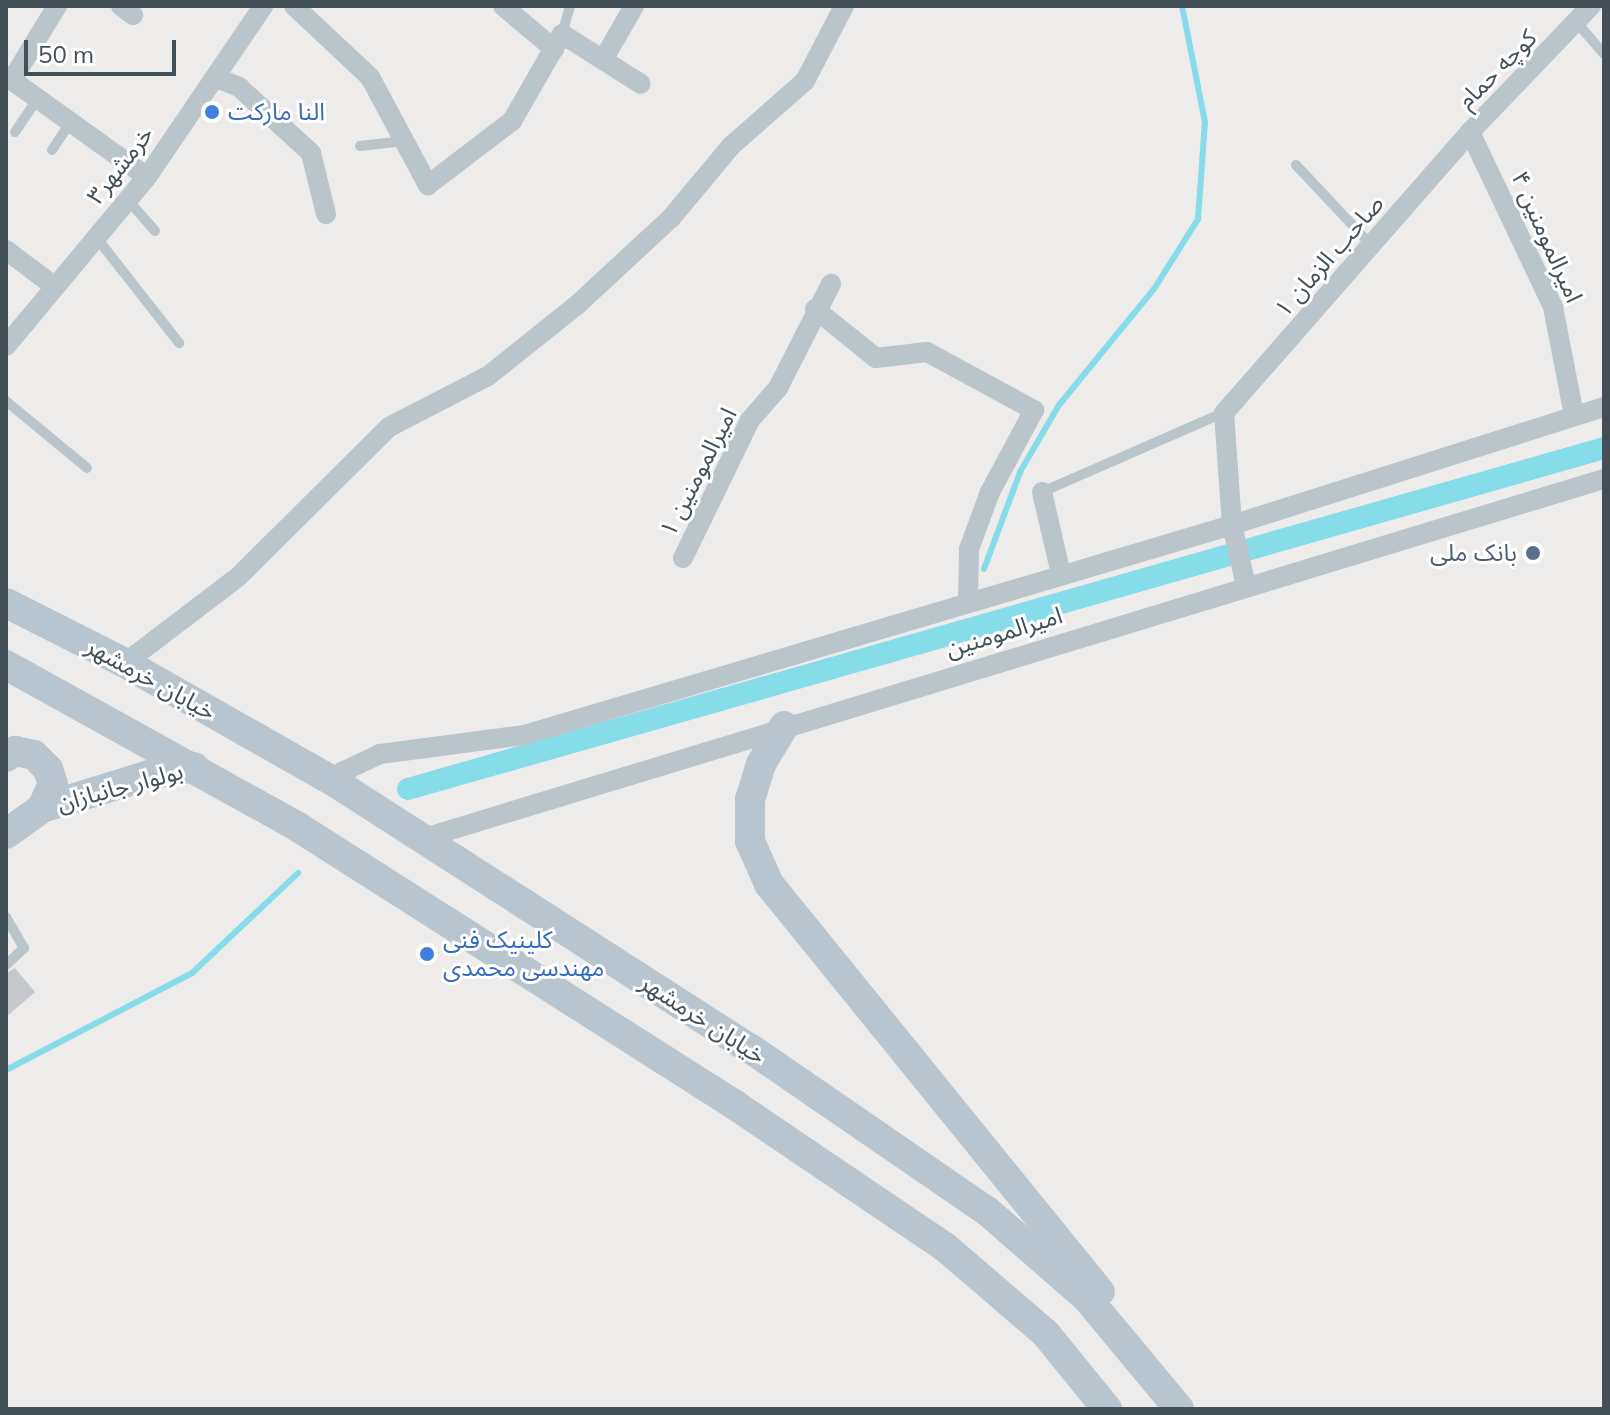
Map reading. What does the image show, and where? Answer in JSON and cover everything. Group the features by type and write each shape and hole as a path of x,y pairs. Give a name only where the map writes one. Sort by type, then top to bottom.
{"main road":[{"name":"خیابان خرمشهر","path":"6,603 125,663 336,783 751,1049 987,1211 1087,1298 1179,1409"},
{"path":"6,665 298,827 735,1105 945,1247 1046,1334 1107,1409"},
{"path":"784,726 761,764 750,799 750,841 769,884 1094,1283 1156,1382"},
{"path":"6,757 15,751 34,755 48,769 53,784 42,808"},
{"name":"بولوار جانبازان","path":"6,834 42,808 149,775 194,767"}],"street":[{"path":"57,6 8,82 38,98 147,177"},
{"name":"خرمشهر۳","path":"6,346 147,177 263,6"},
{"path":"294,6 370,77 428,185 500,133 558,41"},
{"path":"503,6 558,41 603,60 641,84"},
{"path":"603,60 634,6"},
{"path":"125,663 238,577 389,427 488,376 577,305 671,218 731,146 805,81 844,6"},
{"name":"کوچه حمام","path":"1470,132 1578,24 1591,6"},
{"path":"216,78 239,87 311,153 326,214"},
{"name":"صاحب الزمان ۱","path":"1224,413 1374,247 1470,132"},
{"name":"امیرالمومنین ۴","path":"1470,132 1553,307 1574,415"},
{"path":"6,250 54,286"},
{"name":"امیرالمومنین ۱","path":"683,558 750,420 778,388 815,309 831,284"},
{"path":"815,309 876,358 927,352 1034,410 990,492 969,549 968,603"},
{"path":"336,783 342,772 380,754 524,735 1232,525 1604,407"},
{"path":"1224,413 1232,525 1246,586"},
{"name":"امیرالمومنین","path":"421,839 784,726 1604,479"},
{"path":"1042,492 1061,574"}],"lane":[{"path":"558,41 570,6"},
{"path":"1578,24 1604,54"},
{"path":"15,132 38,98"},
{"path":"52,150 71,122"},
{"path":"360,146 404,141"},
{"path":"1296,165 1374,247"},
{"path":"128,200 155,231"},
{"path":"96,237 179,343"},
{"path":"6,401 87,468"},
{"path":"1042,492 1224,413"},
{"path":"6,917 24,948 6,965"}],"building":[{"path":"15,968 35,992 6,1017 6,973"}],"waterway":[{"path":"984,569 1020,472 1059,405 1154,289 1198,219 1205,122 1182,6"},
{"path":"408,789 1604,448"},
{"path":"6,1070 192,973 298,873"}],"place":[{"name":"النا مارکت","path":"212,112"},
{"name":"بانک ملی","path":"1533,553"},
{"name":"کلینیک فنی مهندسی محمدی","path":"427,954"}]}
